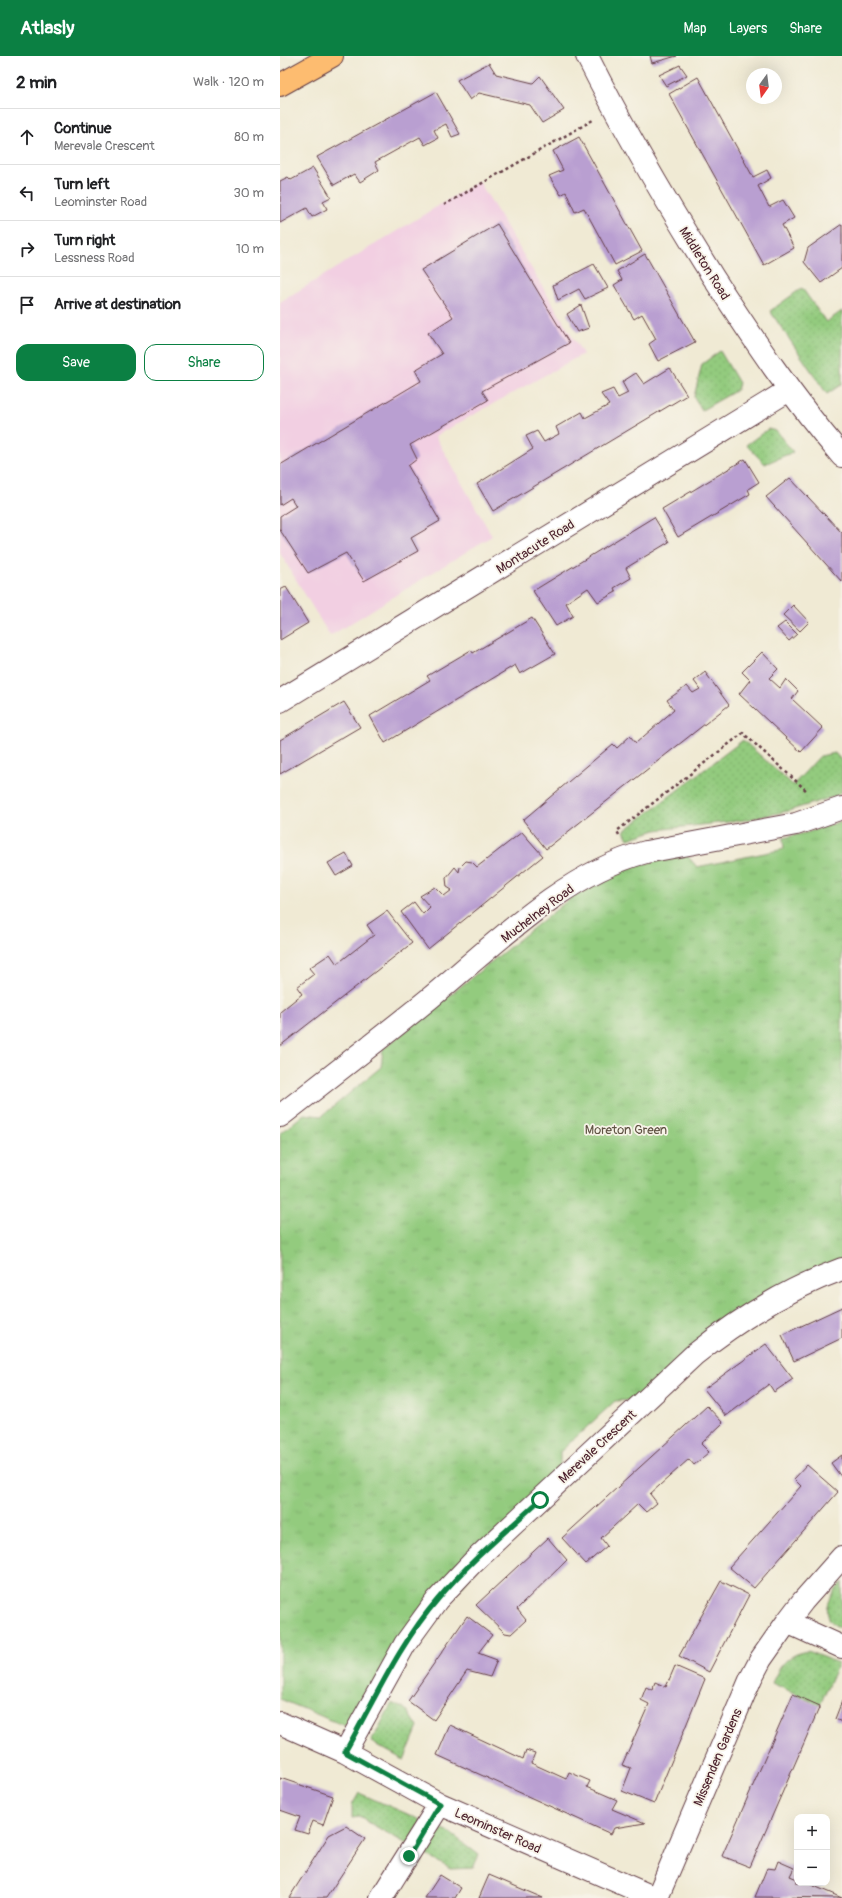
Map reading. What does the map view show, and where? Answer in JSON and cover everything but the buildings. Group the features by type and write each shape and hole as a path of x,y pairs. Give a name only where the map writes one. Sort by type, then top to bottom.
{"main road":[{"path":"280,85 332,56"}],"street":[{"name":"Middleton Road","path":"587,56 613,108 698,253 737,314 789,390 842,456"},
{"name":"Montacute Road","path":"280,701 789,390"},
{"name":"Muchelney Road","path":"280,1116 428,1000 540,907 599,869 630,857 688,844 796,824 836,810"},
{"name":"Merevale Crescent","path":"345,1752 405,1644 437,1600 473,1562 704,1347 738,1321 786,1293 842,1269"},
{"name":"Missenden Gardens","path":"656,1898 751,1678 761,1659 803,1601 842,1557"},
{"path":"787,1622 842,1647"},
{"name":"Leominster Road","path":"280,1723 345,1752 440,1804 656,1898"},
{"path":"381,1898 440,1804"}],"path":[{"path":"444,206 613,108"},
{"path":"630,857 617,831 743,733 836,810"}],"shaded area":[{"path":"479,181 583,354 435,436 492,536 330,636 280,553 280,302"}],"green space":[{"path":"802,288 826,322 842,311 842,384 827,394 770,311"},
{"path":"720,351 739,383 737,390 702,410 694,397 702,364"},
{"path":"768,429 776,431 793,452 765,464 746,445"},
{"path":"743,740 793,785 820,756 835,753 842,761 842,791 836,796 788,811 745,820 656,830 628,839 624,831"},
{"name":"Moreton Green","path":"842,821 842,1258 634,1400 615,1401 560,1452 560,1469 345,1726 280,1699 280,1134 304,1114 322,1116 381,1067 383,1049 572,897 621,870 685,853 697,867 784,849 783,838 809,832"},
{"path":"842,1582 842,1629 834,1624 830,1619 828,1607 833,1594"},
{"path":"807,1651 838,1663 820,1705 772,1683 781,1666 789,1658"},
{"path":"392,1703 408,1711 418,1727 404,1760 371,1742"},
{"path":"359,1793 449,1832 479,1855 473,1868 451,1869 359,1817 352,1818 352,1805"}],"route":[{"path":"409,1856 440,1804 345,1752 405,1644 437,1600 473,1562 540,1500"}]}
